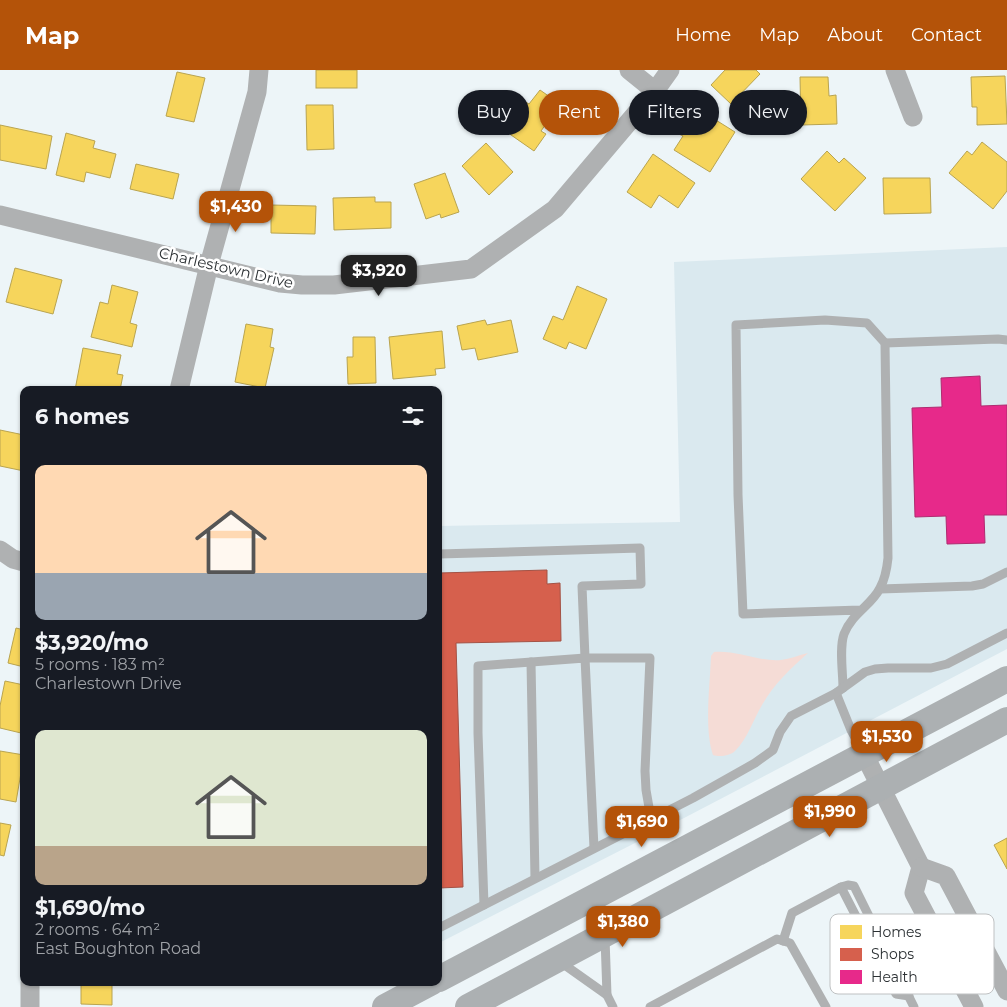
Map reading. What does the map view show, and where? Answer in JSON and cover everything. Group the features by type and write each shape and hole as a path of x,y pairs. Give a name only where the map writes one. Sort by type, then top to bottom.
{"main road":[{"path":"442,977 1007,679"},
{"path":"468,1007 1007,720"},
{"path":"385,1007 424,986"}],"street":[{"path":"180,386 209,265 257,92 259,70"},
{"path":"629,70 654,90"},
{"name":"Charlestown Drive","path":"656,90 670,70"},
{"path":"895,70 913,117"},
{"name":"Charlestown Drive","path":"0,215 280,283 302,285 344,284 471,269 555,209 629,122"},
{"path":"0,550 13,559 20,561"},
{"path":"864,754 922,867 946,876 966,914"},
{"path":"922,867 914,893 925,914"},
{"path":"994,966 1007,991"},
{"path":"30,986 30,1007"},
{"path":"967,994 974,1007"}],"lane":[{"path":"860,610 743,614 738,495 736,325 825,320 868,323 884,343 888,558 880,589 860,610 844,634 839,690 851,730 864,754"},
{"path":"884,343 1007,340"},
{"path":"442,554 640,548 641,584 582,586 594,848"},
{"path":"880,589 972,586 983,584 1007,572"},
{"path":"442,926 652,819 755,763 773,750 780,732 791,716 839,690 865,672 875,669 931,668 947,664 1007,633"},
{"path":"484,905 478,732 478,666 585,658 650,658 645,771 646,790 652,819"},
{"path":"531,662 535,878"},
{"path":"783,941 792,912 841,887 854,886 868,914"},
{"path":"605,934 606,995"},
{"path":"650,1007 777,939 790,943 826,1007"},
{"path":"557,960 606,995 613,1007"},
{"path":"908,994 914,1007"}],"shaded area":[{"path":"1007,247 1007,649 686,817 442,941 442,526 680,522 674,262"},
{"path":"714,652 773,660 808,653 772,690 740,746 733,753 721,756 713,755 709,733 708,707 711,656"}],"building: Homes":[{"path":"316,70 357,70 357,88 316,88"},
{"path":"725,70 756,70 760,74 745,90 729,90 729,102 719,93 719,90 711,85"},
{"path":"177,72 205,78 194,122 166,116"},
{"path":"1005,76 1007,124 977,125 977,107 972,107 971,77"},
{"path":"800,77 828,77 829,96 836,95 837,124 807,125 807,90 800,90"},
{"path":"539,91 539,135 545,135 534,151 511,135 529,135 529,104"},
{"path":"306,105 333,105 334,149 307,150"},
{"path":"719,122 729,128 729,135 733,135 710,172 674,150 683,136 681,135 719,135"},
{"path":"0,125 52,136 46,169 0,160"},
{"path":"66,133 95,141 93,148 116,154 110,178 86,172 84,182 56,175"},
{"path":"982,142 1007,162 1007,191 993,209 949,173 967,151 972,155"},
{"path":"486,143 513,172 489,195 462,166"},
{"path":"827,151 839,163 844,158 866,178 835,211 801,179"},
{"path":"653,154 695,183 678,208 659,195 651,208 627,192"},
{"path":"136,164 179,174 173,199 130,189"},
{"path":"445,173 459,212 441,218 440,214 426,219 414,184"},
{"path":"883,178 930,178 931,213 884,214"},
{"path":"375,197 375,202 391,202 391,228 334,230 333,198"},
{"path":"271,205 316,206 315,234 271,233"},
{"path":"15,268 62,280 53,314 6,302"},
{"path":"112,285 138,292 130,323 137,325 132,347 91,337 100,302 108,304"},
{"path":"577,286 607,299 586,349 569,342 566,349 543,339 553,316 563,320"},
{"path":"485,320 487,325 511,320 518,352 478,360 475,348 462,350 457,326"},
{"path":"246,324 273,329 270,347 274,348 265,386 235,382"},
{"path":"442,331 445,368 435,369 436,375 393,379 389,337"},
{"path":"353,337 375,337 376,383 348,384 347,357 353,357"},
{"path":"83,348 121,355 117,374 123,375 121,386 76,386"},
{"path":"0,430 20,434 20,470 0,466"},
{"path":"16,628 20,629 20,666 8,663"},
{"path":"5,681 20,684 20,733 0,728 0,706"},
{"path":"0,751 20,754 20,778 16,802 0,799"},
{"path":"0,823 11,825 4,856 0,855"},
{"path":"1007,838 1007,869 994,845"},
{"path":"81,986 112,986 112,1005 81,1004"}],"building: Shops":[{"path":"547,570 547,584 560,583 561,641 456,643 463,887 442,888 442,573"}],"building: Health":[{"path":"980,376 981,406 1007,405 1007,515 984,515 985,543 947,544 946,516 915,517 912,408 942,407 941,378"}]}
